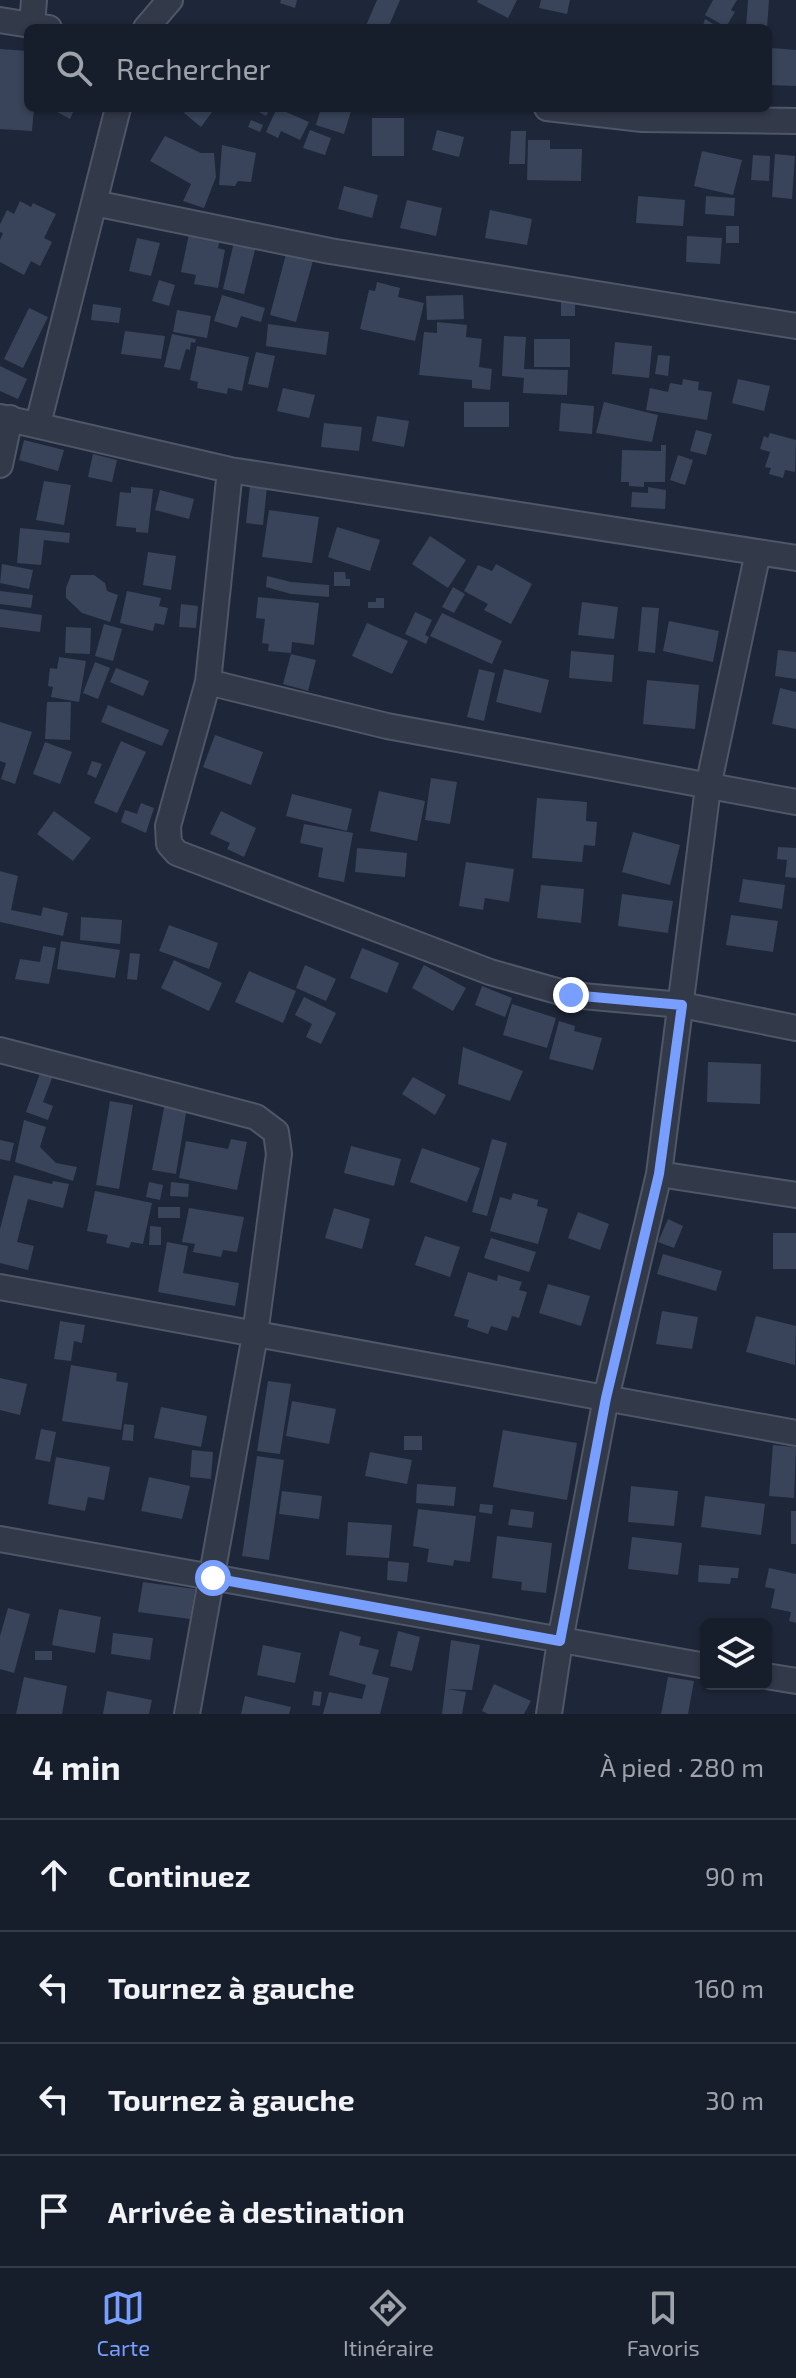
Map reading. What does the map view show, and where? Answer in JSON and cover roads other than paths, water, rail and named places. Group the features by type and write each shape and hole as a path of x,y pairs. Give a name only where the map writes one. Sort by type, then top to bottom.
{"street":[{"path":"34,0 39,24"},
{"path":"149,24 170,0"},
{"path":"0,20 24,24"},
{"path":"38,424 117,112"},
{"path":"582,112 642,119 796,121"},
{"path":"94,203 330,251 796,326"},
{"path":"0,465 5,417 230,470 796,558"},
{"path":"230,470 208,682 168,826 169,844 177,853 490,972 571,995 682,1005 796,1028"},
{"path":"549,1714 606,1398 659,1174 708,787 758,552"},
{"path":"208,682 387,726 796,802"},
{"path":"0,1050 256,1117 276,1132 279,1154 255,1335 187,1714"},
{"path":"659,1174 796,1195"},
{"path":"0,1287 796,1433"},
{"path":"0,1539 700,1665"},
{"path":"772,1677 796,1681"}]}
